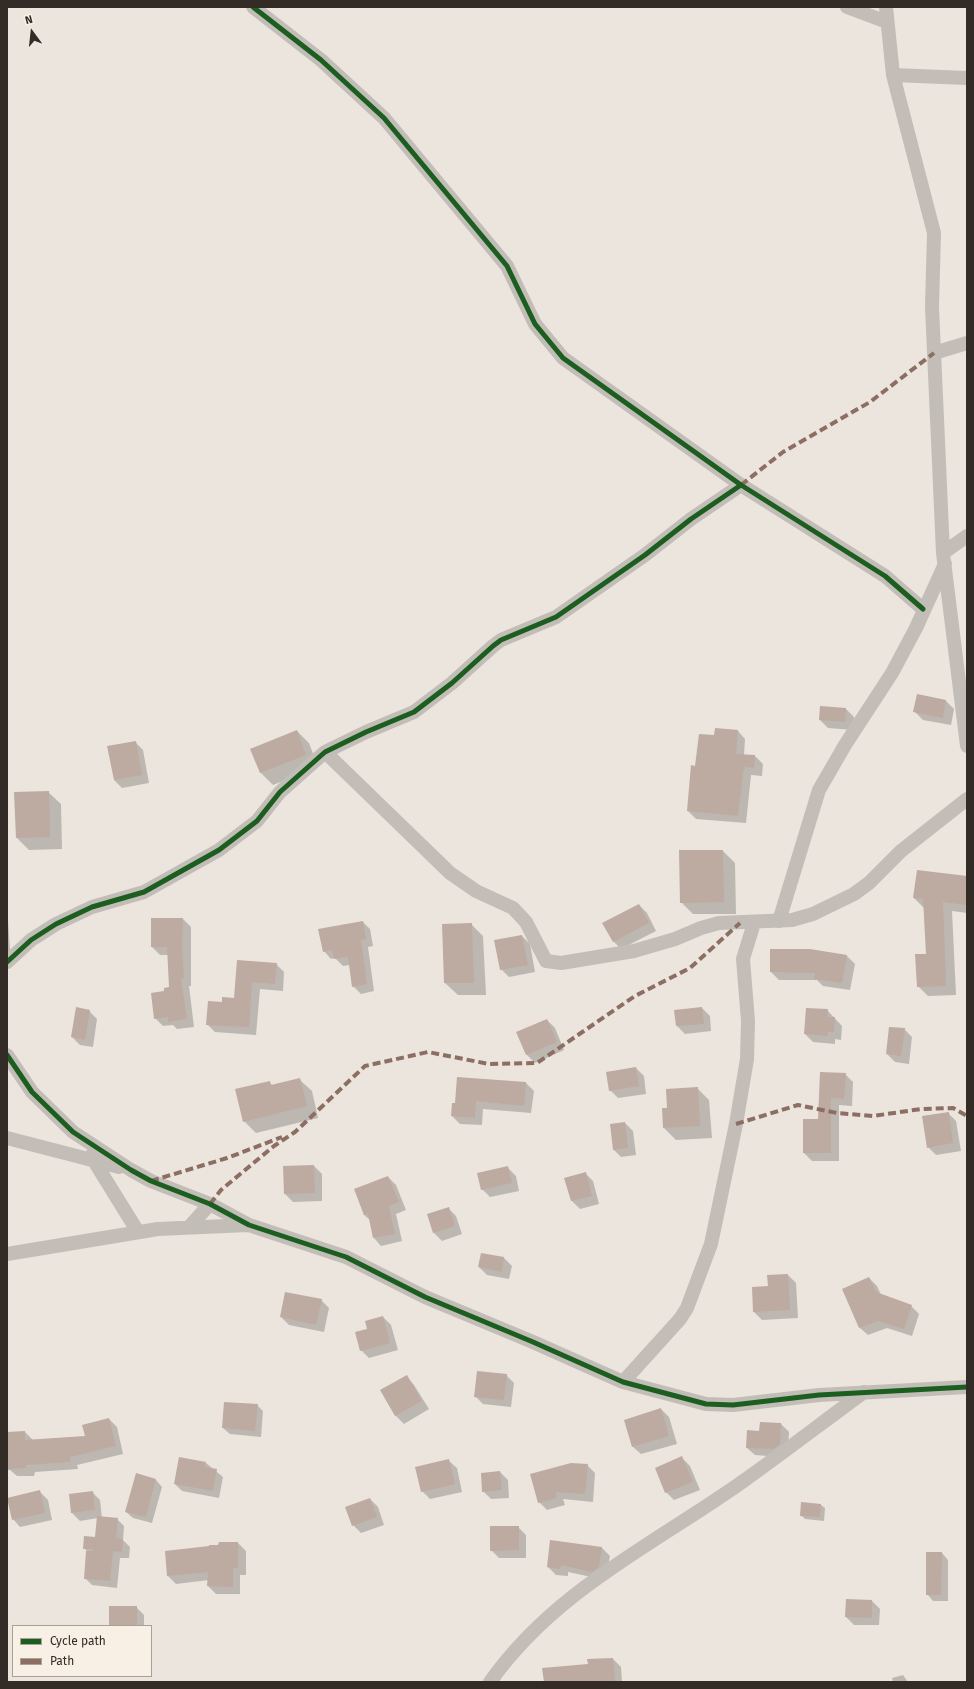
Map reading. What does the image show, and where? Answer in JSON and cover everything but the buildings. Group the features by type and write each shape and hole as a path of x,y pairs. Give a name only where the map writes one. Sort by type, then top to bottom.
{"street":[{"path":"253,7 321,60 384,118 507,266 535,324 563,358 741,485 885,576 923,609"},
{"path":"847,7 887,22"},
{"path":"886,7 893,75 934,233 932,307 944,558 967,746"},
{"path":"893,75 967,78"},
{"path":"934,353 967,343"},
{"path":"7,962 31,940 56,924 92,907 144,892 219,850 257,822 280,792 325,752 366,732 414,712 452,683 501,640 556,617 645,555 691,519 741,485"},
{"path":"779,921 819,790 844,745 892,673 916,628 944,558 967,536"},
{"path":"325,752 450,873 476,891 513,908 526,922 546,961 561,963 634,951 719,923 754,923 792,920 813,914 854,894 869,883 915,839 967,799"},
{"path":"623,1382 680,1319 687,1308 711,1244 736,1124 747,1059 748,1021 744,959 754,923"},
{"path":"7,1055 32,1092 73,1132 95,1161 138,1232"},
{"path":"73,1132 131,1170 151,1181 210,1204 249,1225 346,1257 425,1298 533,1342 623,1382 706,1404 733,1405 864,1392 967,1388"},
{"path":"7,1138 131,1170"},
{"path":"190,1226 210,1204"},
{"path":"7,1254 138,1232 190,1226 249,1225"},
{"path":"490,1682 539,1624 575,1593 742,1482 864,1392"}],"marked path":[{"path":"741,485 783,452 870,402 934,353"},
{"path":"210,1204 221,1190 274,1146 295,1132 365,1066 428,1052 489,1064 537,1063 635,996 690,968 740,923"},
{"path":"736,1124 798,1105 837,1113 873,1116 921,1109 953,1108 967,1116"},
{"path":"151,1181 227,1158 282,1137"}],"cycle path":[{"path":"253,7 321,60 384,118 507,266 535,324 563,358 741,485 885,576 923,609"},
{"path":"7,962 31,940 56,924 92,907 144,892 219,850 257,821 280,792 325,752 366,732 414,712 452,683 501,640 556,617 645,555 691,519 741,485"},
{"path":"7,1055 32,1092 73,1132 131,1170 151,1181 210,1204 249,1225 346,1257 425,1297 533,1342 623,1382 706,1404 733,1405 819,1395 967,1387"}]}
